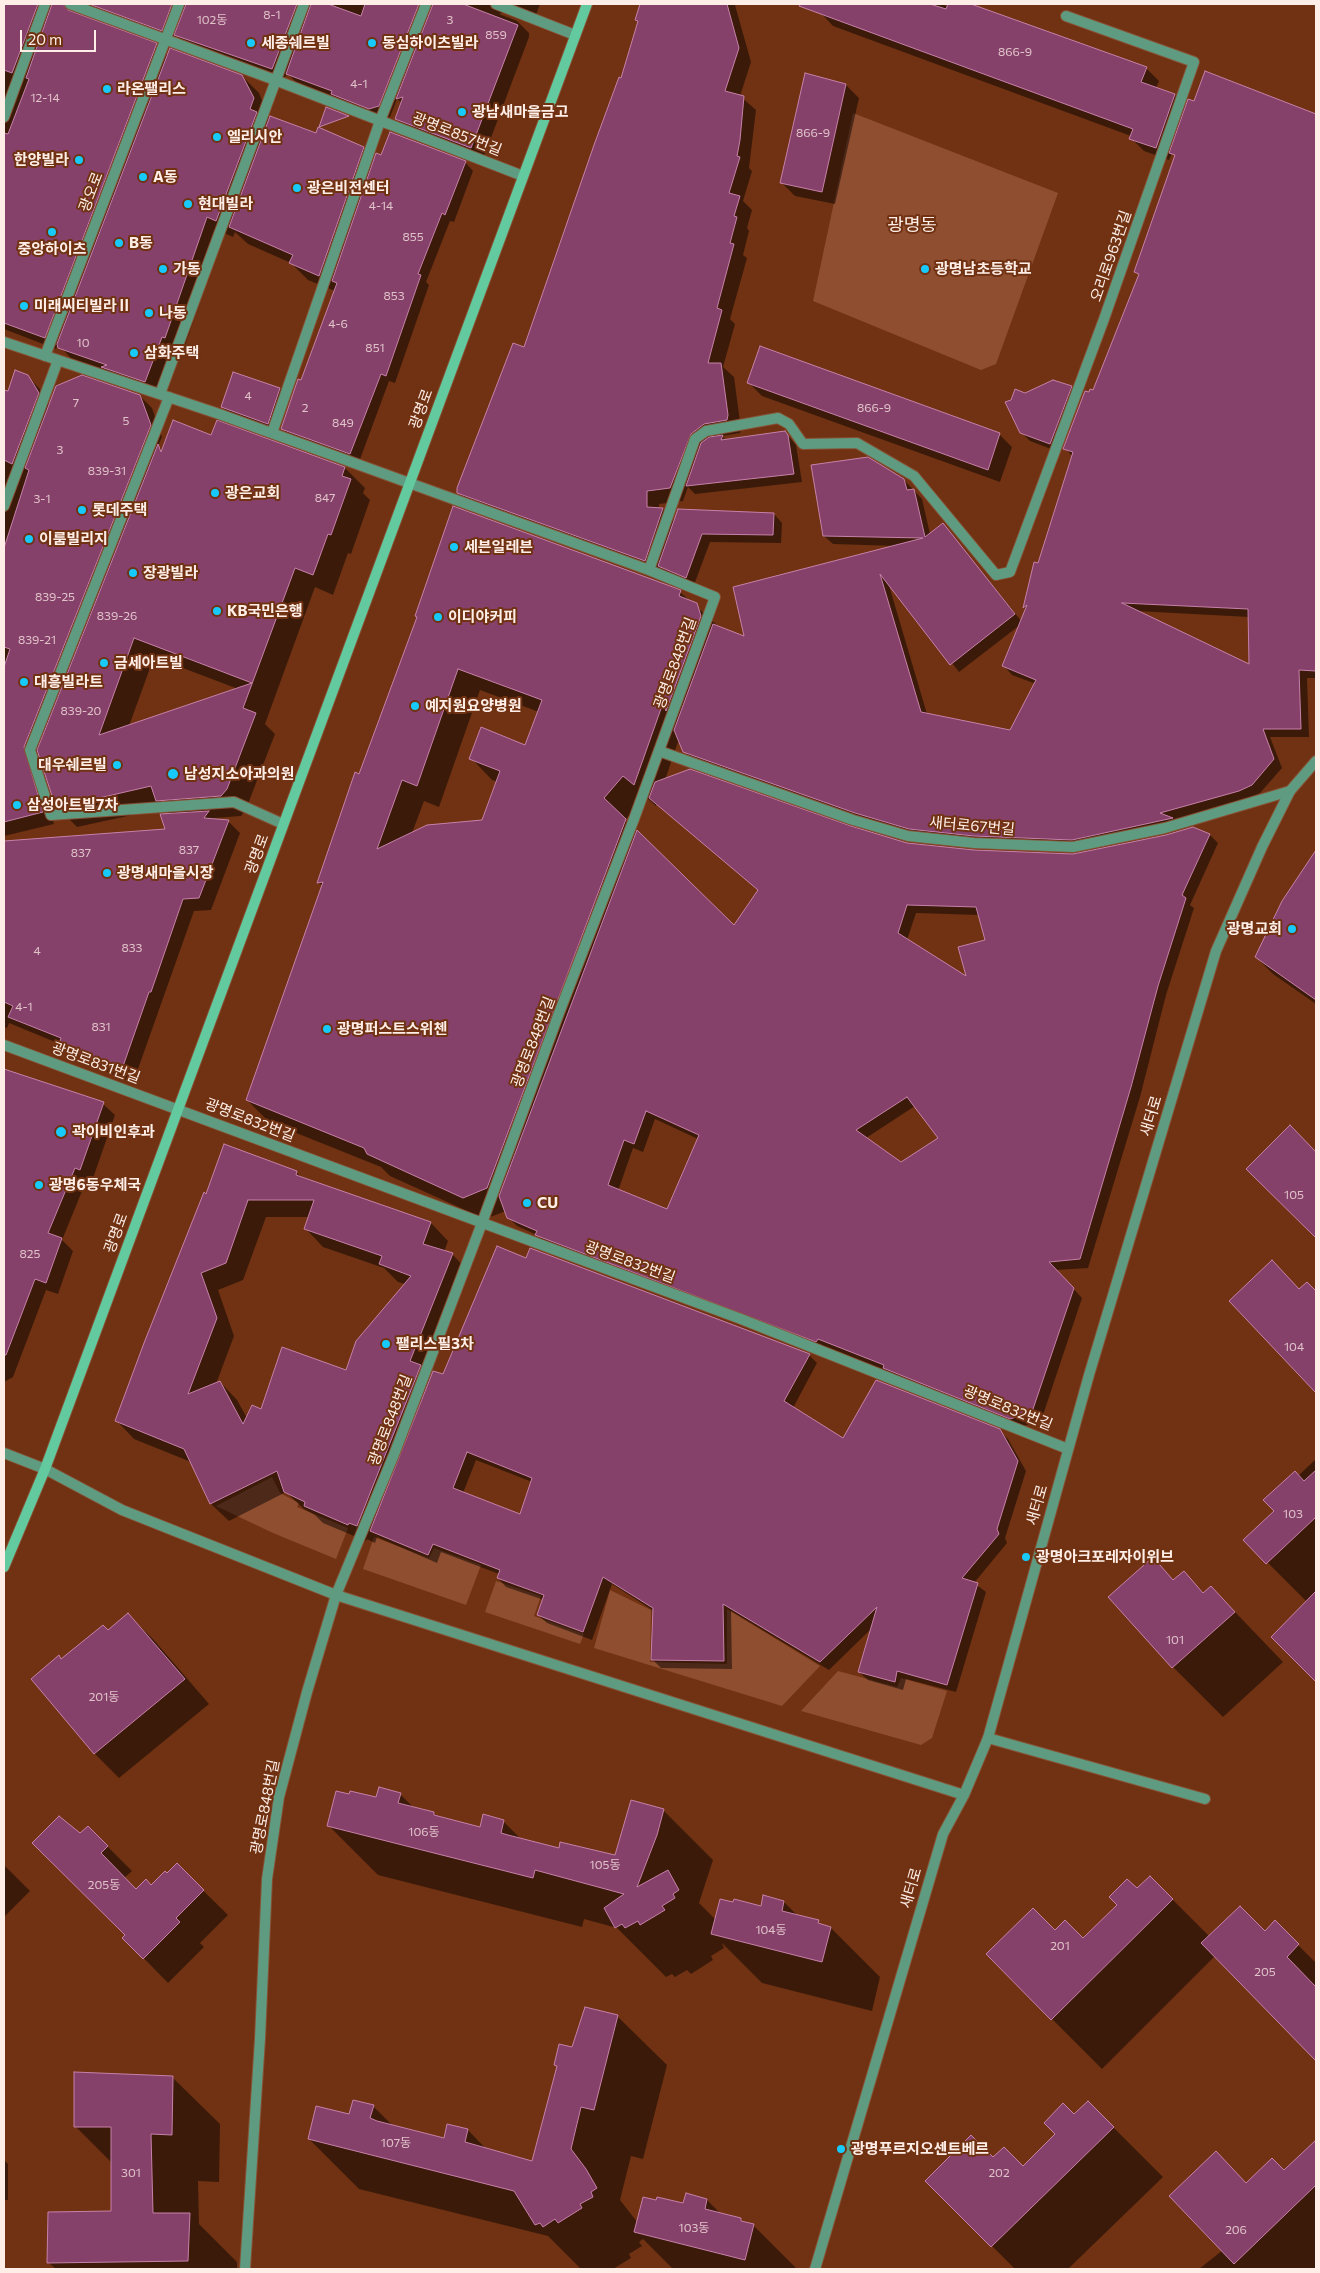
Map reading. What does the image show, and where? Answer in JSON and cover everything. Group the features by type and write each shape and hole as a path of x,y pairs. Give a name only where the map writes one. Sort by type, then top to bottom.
{"main road":[{"name":"광명로","path":"4,1567 45,1469 587,4"}],"street":[{"path":"4,117 45,4"},
{"name":"광명로857번길","path":"70,4 166,38 523,176"},
{"path":"166,38 179,4"},
{"path":"164,396 275,80 304,4"},
{"path":"272,434 380,121 426,4"},
{"path":"496,4 575,35"},
{"name":"오리로963번길","path":"649,570 695,438 706,430 778,418 788,424 803,444 857,443 914,476 996,575 1010,572 1104,319 1194,62 1066,16"},
{"name":"광오로","path":"45,356 166,38"},
{"path":"4,342 164,396 409,484"},
{"path":"4,506 58,360"},
{"name":"광명로","path":"164,396 30,750 51,815 234,802 284,824"},
{"name":"광명로848번길","path":"245,2269 260,2040 267,1879 279,1797 336,1595 394,1452 482,1223 715,597 649,570 409,484"},
{"name":"새터로67번길","path":"659,751 853,820 908,836 974,843 1073,847 1165,828 1290,791"},
{"name":"새터로","path":"815,2269 943,1834 964,1795 988,1738 1068,1449 1216,951 1262,847 1290,791 1315,765"},
{"name":"광명로831번길","path":"4,1045 178,1108"},
{"name":"광명로832번길","path":"178,1108 741,1319 1068,1449"},
{"path":"4,1453 45,1469 122,1510 336,1595 964,1795"},
{"path":"988,1738 1205,1799"}],"shaded area":[{"path":"853,113 1058,193 996,364 981,370 813,301"},
{"path":"272,1477 280,1493 299,1503 297,1507 348,1528 336,1559 273,1533 216,1506"},
{"path":"374,1537 429,1558 434,1548 481,1565 466,1605 363,1569"},
{"path":"496,1581 541,1596 534,1616 584,1634 580,1644 485,1612"},
{"path":"610,1590 651,1610 650,1662 727,1664 727,1609 820,1666 782,1706 594,1648"},
{"path":"838,1671 897,1687 901,1678 947,1691 932,1738 921,1745 801,1711"}],"building":[{"path":"4,4 38,4 12,73 4,70"},
{"path":"52,4 63,4 68,10 157,43 45,338 4,323 4,133 8,134 29,79 26,78"},
{"path":"89,4 172,4 162,31"},
{"path":"186,4 297,4 272,69 174,35"},
{"path":"311,4 328,4 361,16 365,4 419,4 379,106 369,109 331,94 332,91 286,74"},
{"path":"433,4 463,4 518,25 471,148 395,119 403,97 396,99"},
{"path":"640,4 727,4 739,48 725,91 744,96 737,156 740,157 729,193 740,196 734,216 737,217 730,243 734,244 717,308 722,310 708,363 721,363 728,415 727,420 704,424 691,434 670,488 647,491 647,507 663,508 645,561 457,493 457,488 513,343 524,347 594,145 619,77 621,78 638,21 635,20"},
{"path":"800,4 930,4 946,9 948,4 971,4 1147,67 1141,82 1175,94 1156,148 1129,139 1133,129 799,6"},
{"path":"170,48 242,75 254,98 250,109 257,112 216,221 207,217 165,338 162,337 145,382 101,367 107,365 58,348 57,344"},
{"path":"1205,71 1316,114 1316,671 1299,670 1301,729 1263,729 1274,759 1252,785 1239,791 1160,813 1173,818 1072,840 974,836 909,829 855,813 683,752 674,730 713,624 744,636 733,587 923,538 823,536 811,465 868,457 904,479 907,490 914,489 925,537 943,523 1015,614 950,665 880,574 921,712 1010,730 1036,680 1002,666 1027,605 1023,608 1034,562 1038,563 1073,452 1063,449 1085,391 1093,390 1139,274 1134,272 1175,155 1169,153 1188,99 1194,101","holes":["1122,603 1248,609 1249,664"]},
{"path":"805,73 846,84 822,192 780,183"},
{"path":"326,107 349,116 319,127"},
{"name":"광은비전센터","path":"270,116 316,133 318,127 364,147 319,276 289,263 293,255 229,227"},
{"path":"390,132 466,161 445,215 442,213 418,274 421,275 386,376 381,374 350,454 281,429 298,379 301,380 337,283 332,281 376,153 381,155"},
{"path":"760,346 1000,433 988,470 747,383"},
{"path":"15,370 28,375 39,393 12,464 4,460 4,390 8,391"},
{"path":"233,372 280,388 268,424 221,407"},
{"path":"82,375 140,395 151,425 24,747 43,812 4,822 4,667 10,649 4,647 4,548 29,470 25,468 56,386"},
{"path":"1053,380 1072,386 1050,444 1020,433 1005,402 1011,400 1015,389 1025,393"},
{"path":"173,420 211,435 217,420 345,467 342,476 351,479 331,535 328,534 313,575 295,568 243,708 256,713 227,789 221,796 156,801 151,786 56,808 37,750 158,444 161,452","holes":["134,638 252,683 99,735"]},
{"path":"785,431 788,435 794,474 686,486 701,443 709,437 723,435 721,440"},
{"path":"453,506 681,590 679,596 697,603 701,616 666,711 663,703 634,785 623,776 604,798 626,819 487,1188 463,1198 367,1154 364,1148 246,1100 323,882 317,883 355,772 359,774 417,617 415,616","holes":["458,669 542,700 525,745 481,727 469,759 500,771 482,820 427,825 377,849 402,780 417,786"]},
{"path":"678,509 774,513 773,535 702,534 686,578 658,566"},
{"path":"690,769 851,826 907,843 974,850 1073,854 1166,835 1193,827 1210,834 1182,895 1186,898 1158,986 1131,1087 1080,1259 1049,1262 1074,1288 1032,1412 1010,1419 883,1368 884,1365 818,1339 816,1342 535,1235 537,1231 507,1218 499,1196 637,830 734,925 758,890 649,798 655,782","holes":["907,905 976,907 985,940 958,947 966,976 898,933","907,1097 938,1138 901,1162 856,1130","646,1111 699,1135 667,1209 608,1185 624,1140 634,1144"]},
{"path":"209,811 204,818 229,820 199,898 183,899 121,1072 58,1046 61,1038 8,1017 13,1006 4,1002 4,841 165,829 160,814"},
{"name":"광명교회","path":"1316,850 1316,1000 1255,957 1282,901"},
{"path":"4,1069 104,1102 80,1170 75,1168 48,1233 62,1238 46,1283 35,1279 6,1355 4,1355"},
{"path":"1290,1125 1316,1152 1316,1238 1246,1169"},
{"path":"224,1144 297,1171 296,1175 431,1222 423,1244 453,1253 410,1361 421,1365 357,1526 349,1523 348,1525 304,1506 305,1502 284,1492 277,1471 210,1504 184,1449 115,1421 204,1192 206,1194","holes":["248,1200 314,1200 304,1229 382,1256 379,1264 411,1276 356,1341 346,1370 282,1347 261,1409 252,1405 243,1424 220,1381 188,1394 217,1318 201,1273 226,1263"]},
{"path":"497,1246 526,1258 530,1248 810,1354 784,1401 843,1438 876,1380 1000,1429 1018,1461 997,1529 999,1534 962,1578 978,1583 947,1685 897,1671 895,1682 858,1672 877,1607 820,1662 723,1604 724,1661 651,1660 653,1608 603,1577 583,1632 537,1615 544,1595 497,1578 500,1570 433,1544 428,1555 370,1531 433,1371 443,1374","holes":["467,1452 532,1478 520,1514 453,1488"]},
{"path":"1272,1260 1299,1289 1307,1282 1316,1291 1316,1393 1229,1301"},
{"path":"1316,1470 1316,1517 1266,1564 1243,1540 1274,1511 1263,1500 1295,1471 1304,1481"},
{"path":"1153,1557 1173,1580 1184,1571 1203,1593 1211,1586 1235,1612 1172,1668 1108,1597"},
{"path":"1316,1591 1316,1682 1271,1637"},
{"path":"128,1613 185,1679 94,1754 31,1679 59,1655 61,1659 103,1625 108,1630"},
{"path":"379,1787 401,1793 398,1803 434,1812 434,1815 480,1827 483,1814 504,1820 501,1833 559,1848 560,1842 615,1855 631,1800 664,1809 657,1835 637,1887 668,1870 679,1890 673,1894 675,1898 662,1906 665,1910 640,1925 638,1921 625,1928 622,1924 615,1928 604,1908 624,1894 535,1870 533,1878 327,1826 336,1791 349,1794 350,1791 376,1797"},
{"path":"59,1816 80,1833 88,1826 108,1846 101,1853 136,1889 146,1879 151,1885 165,1871 167,1873 177,1863 204,1890 176,1918 180,1922 143,1959 122,1938 125,1935 32,1843"},
{"path":"1150,1876 1173,1899 1051,2020 986,1954 1033,1908 1055,1930 1065,1920 1083,1938 1117,1905 1109,1897 1127,1879 1137,1888"},
{"path":"763,1895 784,1901 782,1911 819,1920 818,1923 831,1927 822,1962 711,1934 720,1899 733,1902 734,1899 761,1906"},
{"path":"1240,1906 1265,1931 1275,1920 1299,1944 1287,1957 1316,1987 1316,2061 1201,1943"},
{"path":"585,2007 618,2015 594,2110 581,2107 571,2149 597,2188 591,2192 593,2197 580,2204 582,2208 558,2223 555,2219 543,2227 540,2223 535,2225 514,2191 308,2139 316,2106 349,2114 353,2100 374,2105 370,2118 377,2121 444,2138 447,2124 468,2129 465,2142 532,2161 557,2066 554,2065 559,2044 572,2047"},
{"path":"74,2072 173,2076 172,2135 151,2134 153,2213 190,2213 188,2261 47,2263 48,2212 111,2211 111,2127 74,2127"},
{"path":"1088,2101 1114,2127 991,2247 925,2181 971,2135 993,2157 1004,2147 1023,2166 1055,2134 1044,2123 1063,2103 1074,2114"},
{"path":"1316,2140 1316,2185 1234,2264 1169,2196 1216,2151 1246,2183 1272,2158 1284,2170"},
{"path":"686,2193 707,2199 705,2209 741,2218 741,2221 754,2224 745,2260 634,2232 643,2197 656,2200 657,2197 683,2203"}],"place":[{"name":"세종쉐르빌","path":"251,43"},
{"name":"동심하이츠빌라","path":"372,43"},
{"name":"라온팰리스","path":"107,89"},
{"name":"광남새마을금고","path":"462,112"},
{"name":"엘리시안","path":"217,137"},
{"name":"한양빌라","path":"79,160"},
{"name":"A동","path":"143,177"},
{"name":"광은비전센터","path":"297,188"},
{"name":"현대빌라","path":"188,204"},
{"name":"중앙하이츠","path":"52,232"},
{"name":"B동","path":"119,243"},
{"name":"가동","path":"163,269"},
{"name":"광명남초등학교","path":"925,269"},
{"name":"미래씨티빌라Ⅱ","path":"24,306"},
{"name":"나동","path":"149,313"},
{"name":"삼화주택","path":"134,353"},
{"name":"광은교회","path":"215,493"},
{"name":"롯데주택","path":"82,510"},
{"name":"이룸빌리지","path":"29,539"},
{"name":"세븐일레븐","path":"454,547"},
{"name":"장광빌라","path":"133,573"},
{"name":"KB국민은행","path":"217,611"},
{"name":"이디야커피","path":"438,617"},
{"name":"금세아트빌","path":"104,663"},
{"name":"대흥빌라트","path":"24,682"},
{"name":"예지원요양병원","path":"415,706"},
{"name":"대우쉐르빌","path":"117,765"},
{"name":"남성지소아과의원","path":"173,774"},
{"name":"삼성아트빌7차","path":"17,805"},
{"name":"광명새마을시장","path":"107,873"},
{"name":"광명교회","path":"1292,929"},
{"name":"광명퍼스트스위첸","path":"327,1029"},
{"name":"곽이비인후과","path":"61,1132"},
{"name":"광명6동우체국","path":"39,1185"},
{"name":"CU","path":"527,1203"},
{"name":"팰리스필3차","path":"386,1344"},
{"name":"광명아크포레자이위브","path":"1026,1557"},
{"name":"광명푸르지오센트베르","path":"841,2149"}],"district":[{"name":"광명동","path":"912,225"}]}
